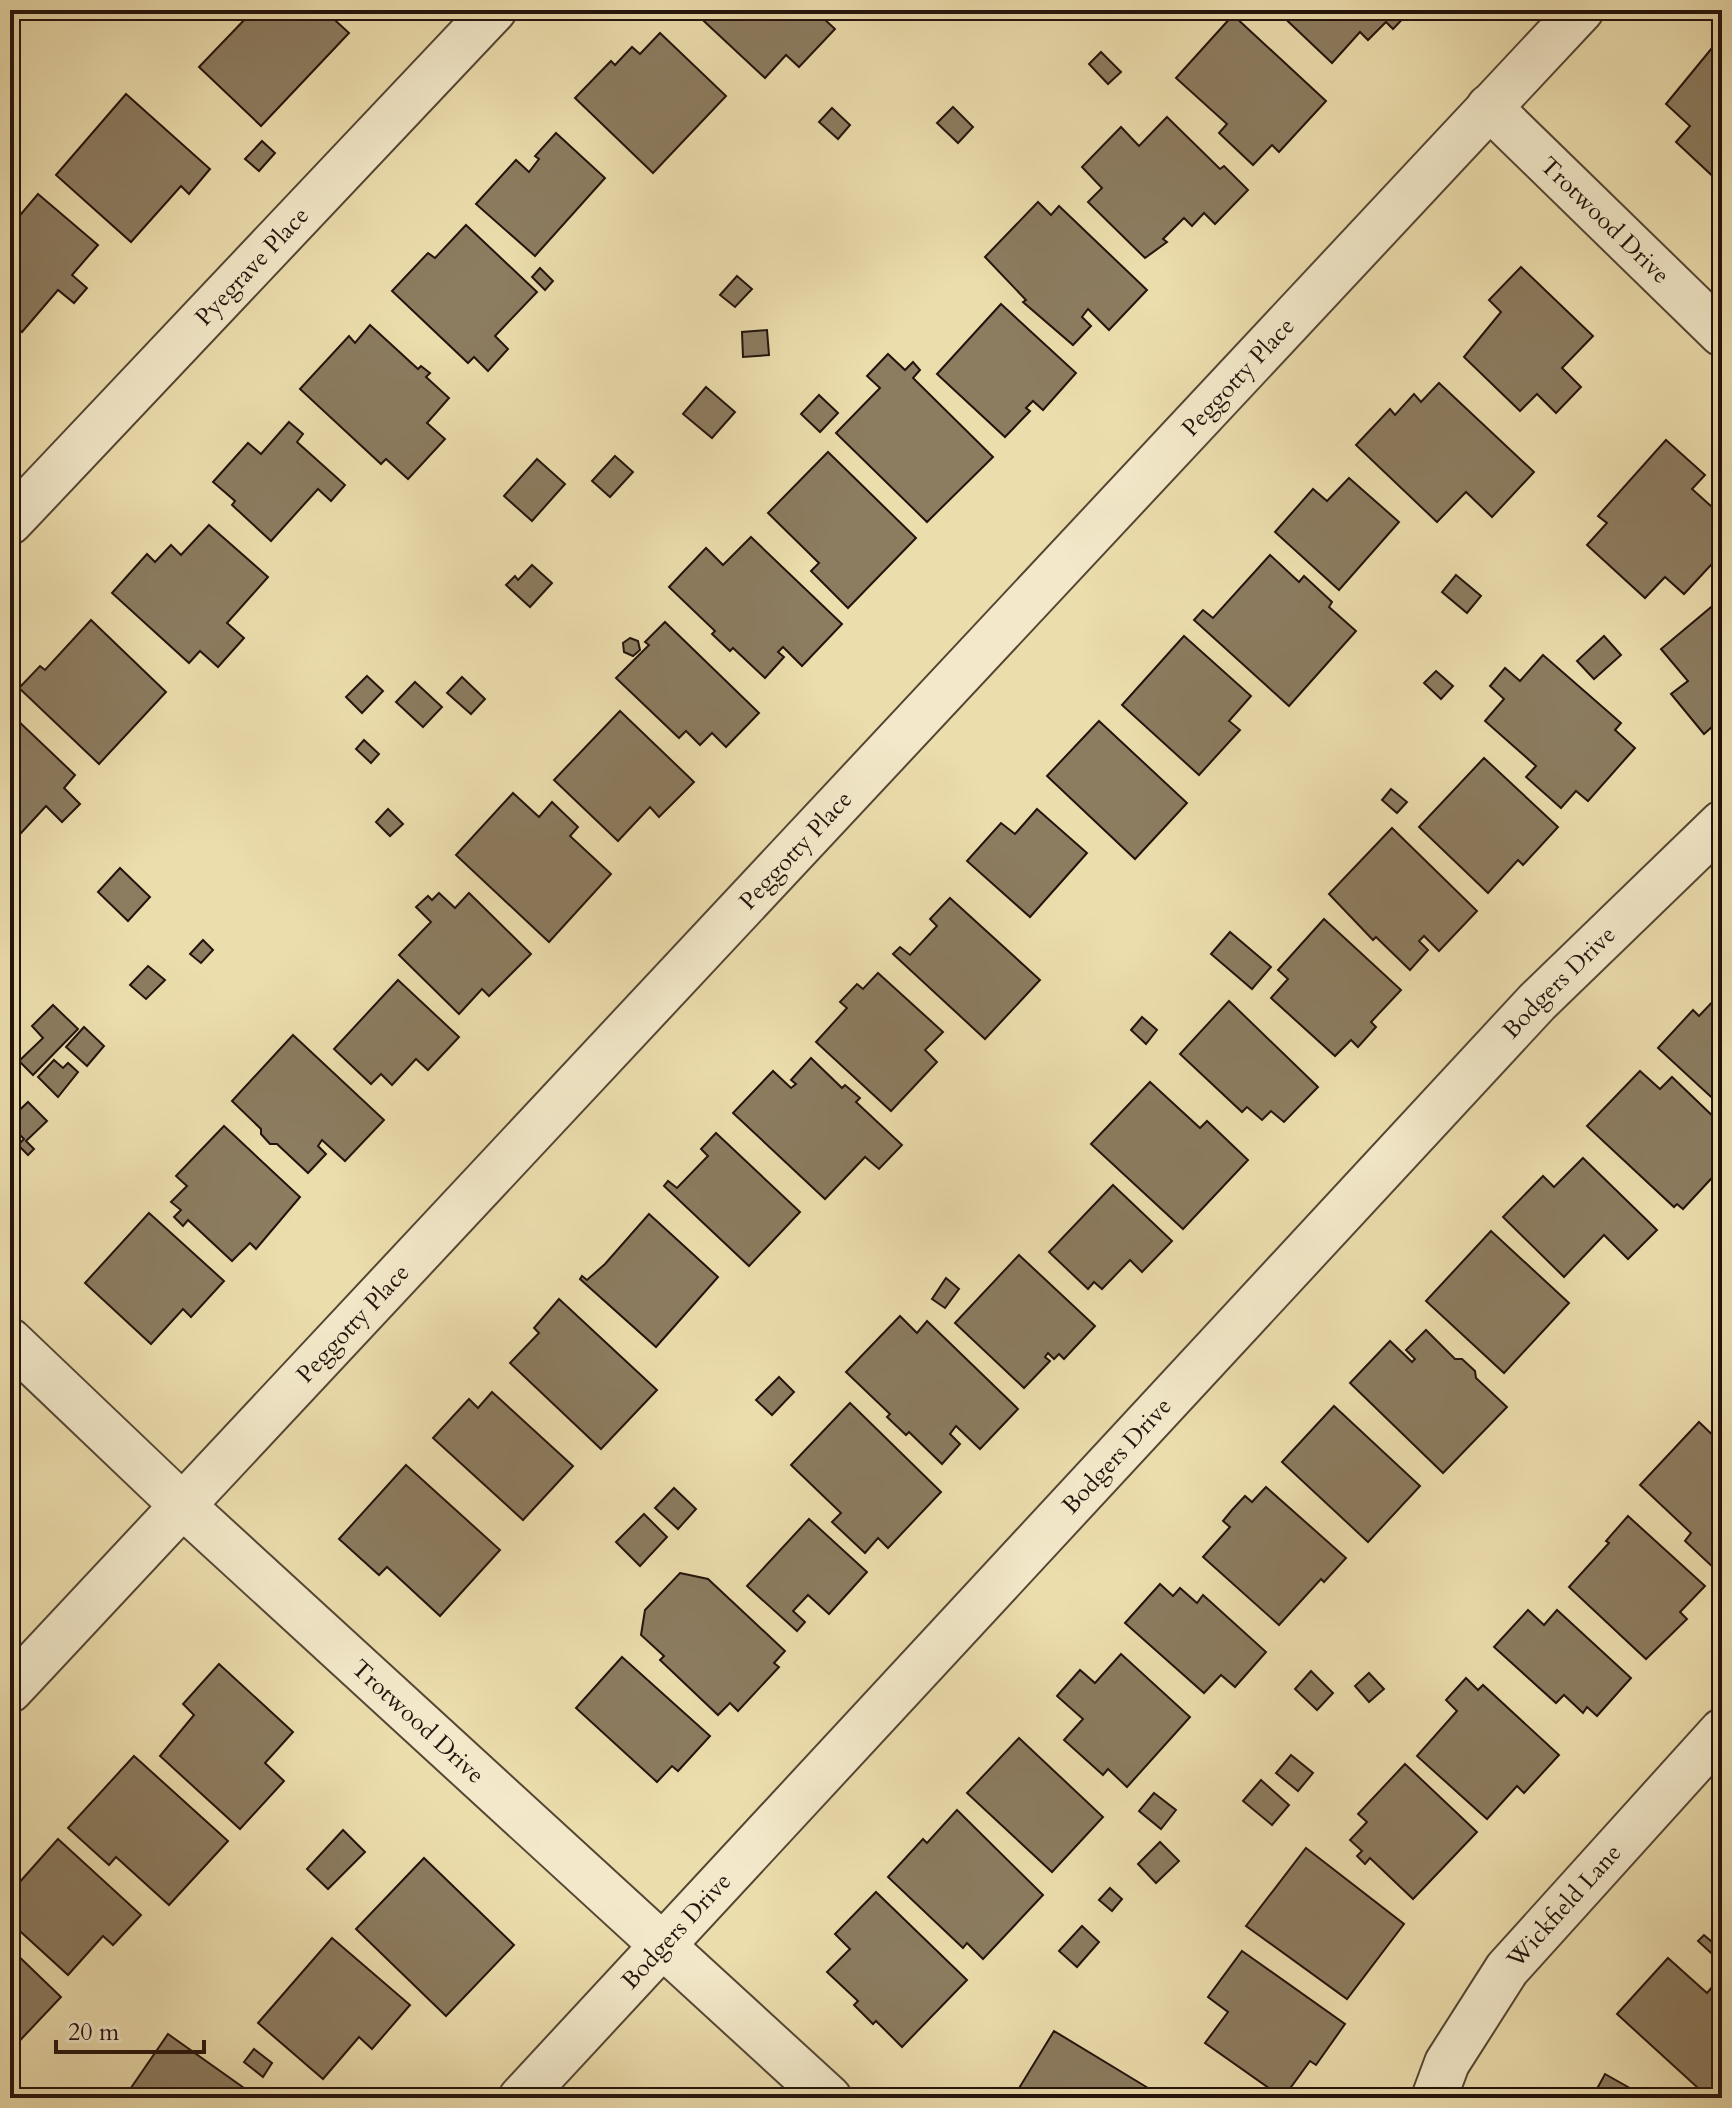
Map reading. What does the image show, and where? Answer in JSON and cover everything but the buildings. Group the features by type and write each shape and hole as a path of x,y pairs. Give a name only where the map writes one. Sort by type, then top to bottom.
{"street":[{"name":"Pyegrave Place","path":"10,522 494,10"},
{"name":"Peggotty Place","path":"10,1690 1581,10"},
{"name":"Trotwood Drive","path":"1489,107 1722,334"},
{"name":"Bodgers Drive","path":"521,2098 1537,1002 1722,823"},
{"name":"Trotwood Drive","path":"10,1341 182,1505 829,2098"},
{"name":"Wickfield Lane","path":"1434,2098 1447,2063 1507,1969 1722,1731"}]}
